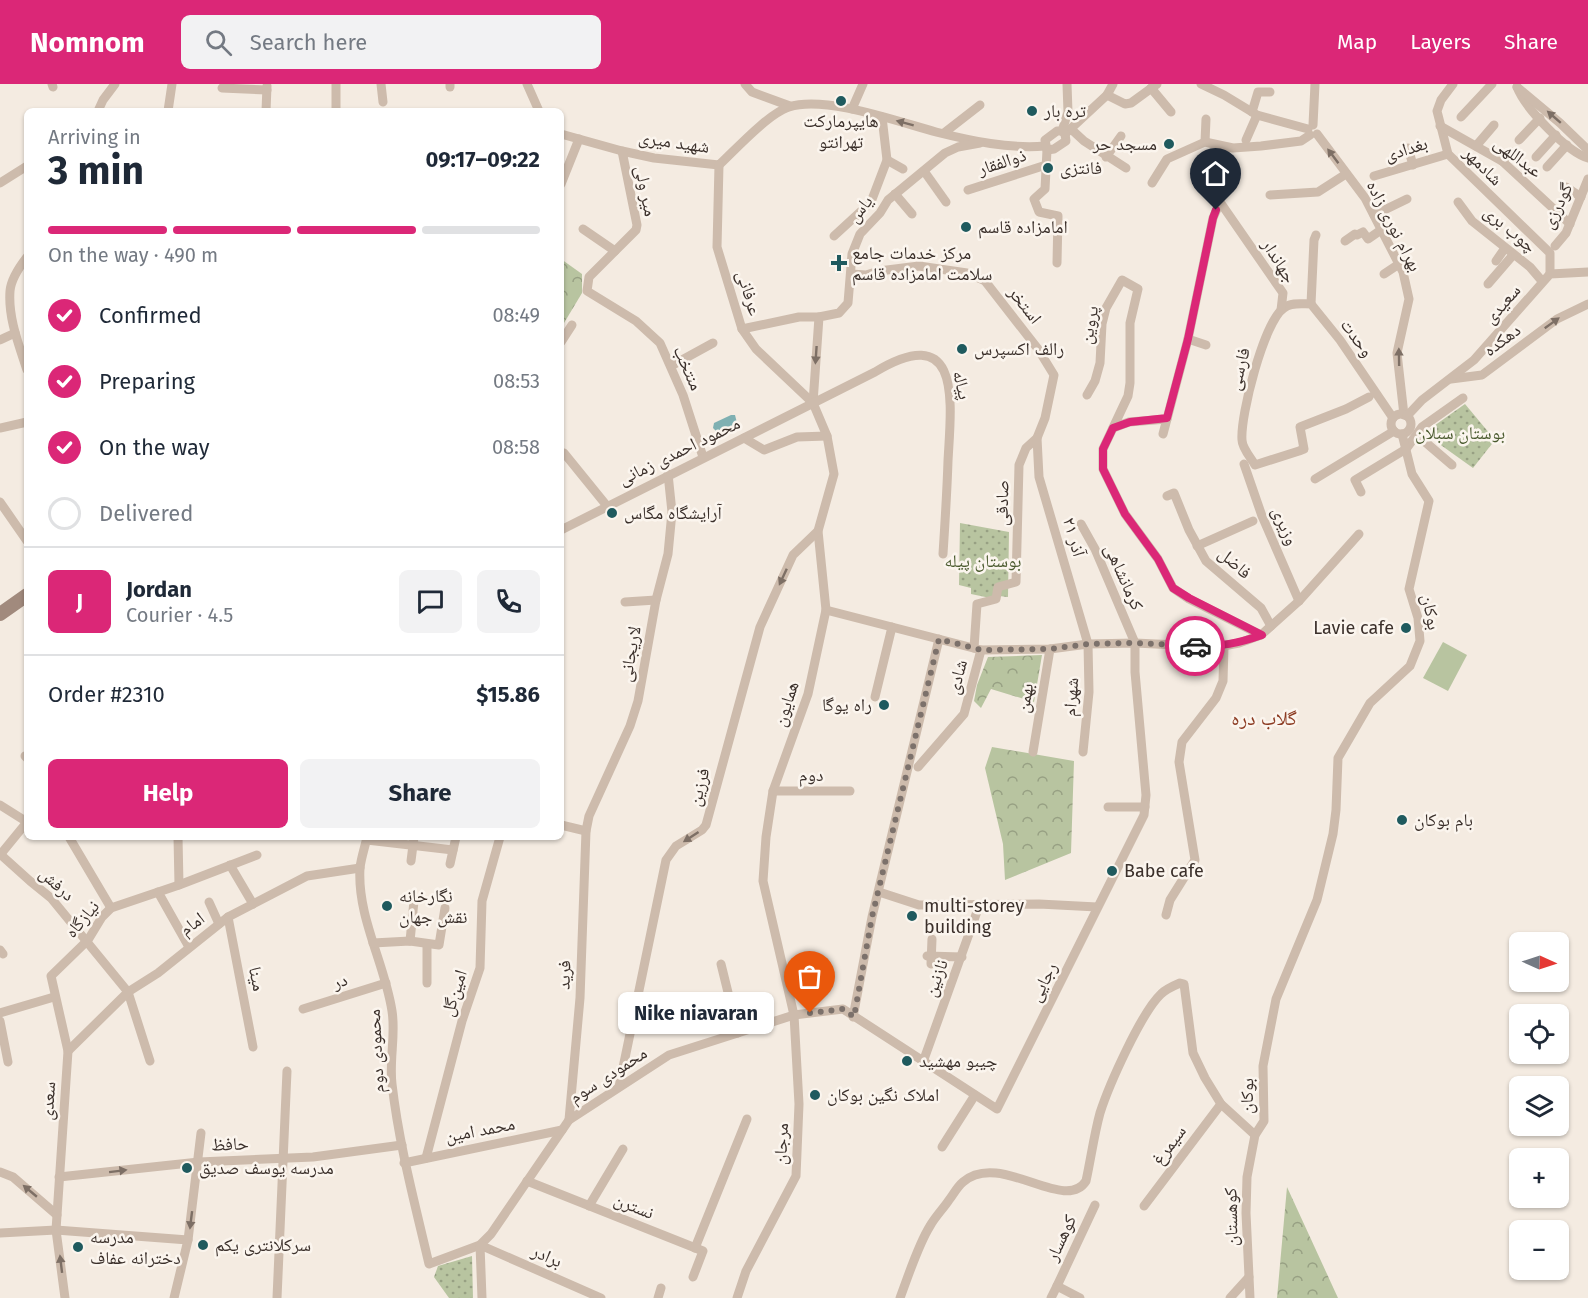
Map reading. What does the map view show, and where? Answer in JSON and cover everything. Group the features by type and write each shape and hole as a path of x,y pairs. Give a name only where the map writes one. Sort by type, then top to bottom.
{"main road":[{"path":"0,614 24,601"}],"street":[{"path":"99,108 115,84"},
{"path":"168,108 172,84"},
{"path":"336,84 336,108"},
{"path":"381,84 382,102"},
{"path":"527,84 538,108"},
{"path":"745,84 752,92 790,106 803,104 852,109 984,142 1054,149 1067,140 1067,84"},
{"path":"852,109 863,84"},
{"path":"1057,263 1058,216 1039,212 1034,201 1045,189 1045,140 1066,131 1107,95 1113,84"},
{"path":"1201,84 1254,113 1312,131"},
{"path":"1152,183 1167,159 1201,144 1233,148 1301,141 1312,131 1315,84"},
{"name":"شادمهر","path":"1453,84 1438,106 1437,117 1448,154 1552,250"},
{"path":"1461,117 1492,84"},
{"path":"1517,85 1521,97 1539,118 1567,145 1588,158"},
{"path":"1517,85 1588,150"},
{"path":"1107,95 1128,104 1154,86 1171,112"},
{"path":"222,88 267,87 267,108"},
{"path":"1246,140 1258,92 1270,92"},
{"path":"944,133 980,105"},
{"name":"شهید میری","path":"564,135 654,158 719,165 774,115 790,106"},
{"path":"834,236 870,202 887,160 882,117"},
{"path":"1519,140 1539,118"},
{"path":"1201,144 1206,119"},
{"path":"1476,146 1494,125"},
{"name":"عبداللهی","path":"1440,126 1502,161 1570,224"},
{"path":"1066,131 1126,168"},
{"name":"بهرام نوری زاده","path":"1312,131 1365,198 1403,272 1409,299 1397,353 1406,416"},
{"path":"1536,158 1556,135"},
{"path":"1106,156 1121,136"},
{"path":"564,176 579,139"},
{"name":"یاس","path":"819,317 839,313 848,303 852,255 860,234 880,213 888,200 945,153 958,147 984,142"},
{"path":"1217,155 1218,145"},
{"path":"1547,167 1567,145"},
{"path":"1408,148 1413,165"},
{"name":"میر ولی","path":"587,291 589,277 636,230 637,225 622,151"},
{"path":"1502,161 1511,152"},
{"name":"بغدادی","path":"1374,176 1448,154"},
{"path":"887,160 903,169"},
{"name":"عرفانی","path":"719,165 717,247 742,329 756,349 813,403"},
{"name":"ذوالفقار","path":"968,190 1046,165"},
{"path":"0,183 24,168"},
{"path":"924,171 946,202"},
{"path":"1270,195 1318,192 1346,174"},
{"name":"گودرزی","path":"1552,250 1566,232 1588,179"},
{"path":"1540,195 1548,185"},
{"path":"1566,187 1581,197"},
{"path":"895,194 912,214"},
{"path":"1374,215 1407,199"},
{"path":"870,202 880,213"},
{"name":"جهاندار","path":"1188,339 1213,218 1220,202 1283,293 1281,310"},
{"name":"چوب بری","path":"1458,202 1472,221 1530,267 1542,281"},
{"path":"583,229 615,251"},
{"path":"1345,241 1362,232 1368,239 1381,230"},
{"path":"1281,310 1294,304 1311,304 1316,235"},
{"path":"1496,261 1505,248"},
{"path":"1552,250 1550,274 1588,272"},
{"path":"1488,284 1513,255"},
{"path":"24,261 10,289 15,333 24,361"},
{"path":"1384,274 1399,264"},
{"name":"استخر","path":"851,274 866,275 879,270 919,266 967,273 985,281 1038,349 1054,375"},
{"name":"سعیدی","path":"1449,380 1474,360 1550,274"},
{"name":"پروین","path":"1087,394 1095,381 1100,363 1102,324 1106,308 1122,280 1138,289 1130,323 1128,396 1113,428"},
{"name":"منتخب","path":"587,291 636,321 660,343 695,429 703,457"},
{"name":"وحدت","path":"1311,304 1340,340 1393,418"},
{"name":"دهکده","path":"1406,416 1422,400 1449,380 1482,375 1557,319 1588,304"},
{"name":"فارسی","path":"1281,310 1271,323 1260,349 1247,404 1241,442 1255,465 1304,449 1300,427 1346,409 1369,397"},
{"path":"742,329 799,316 819,317 813,403"},
{"path":"564,337 572,325"},
{"path":"0,339 15,333"},
{"path":"1163,434 1188,339 1206,345"},
{"path":"671,366 713,342"},
{"name":"پیاله","path":"813,403 895,360 912,355 927,356 940,364 948,380 952,403 944,554"},
{"name":"صادقی","path":"978,649 977,604 996,599 998,587 1016,582 1019,465 1026,448 1037,438 1045,418 1054,375"},
{"path":"1361,492 1355,480 1406,450 1422,427 1463,398"},
{"name":"همایون","path":"794,1015 763,881 766,837 773,791 808,694 826,610 818,531 834,474 827,436 813,403"},
{"name":"محمود احمدی زمانی","path":"564,528 668,474 813,403"},
{"path":"1315,479 1398,433 1407,432 1410,421 1406,416 1398,415 1393,418 1391,424 1398,433"},
{"path":"1167,418 1130,422 1113,428 1103,449 1103,469 1125,514 1158,559 1173,588 1199,604 1262,635"},
{"path":"0,428 24,423"},
{"name":"بوکان","path":"900,1298 928,1228 963,1182 984,1171 1004,1173 1058,1191 1074,1191 1083,1186 1101,1113 1118,1069 1149,1009 1160,995 1180,982 1184,984 1185,989 1193,1053 1205,1078 1221,1104 1255,1136 1264,1121 1263,1066 1276,999 1317,900 1333,834 1338,758 1370,703 1410,666 1420,641 1418,618 1409,589 1429,501 1412,474 1406,450 1398,433"},
{"path":"1416,435 1452,465"},
{"path":"744,438 764,450 797,437 827,436"},
{"name":"۲۱ آذر","path":"1037,438 1039,477 1088,644"},
{"path":"564,453 608,506"},
{"name":"وزیری","path":"1244,464 1262,516 1299,601"},
{"name":"لاریجانی","path":"586,831 589,816 630,726 638,701 656,600 668,554 672,512 668,474"},
{"name":"فاضل","path":"1167,496 1174,493 1206,561 1261,608 1271,626"},
{"path":"0,502 24,537"},
{"path":"1197,546 1252,521"},
{"name":"کرمانشاهی","path":"1081,524 1095,549 1135,643"},
{"name":"فرزین","path":"618,1087 666,860 676,846 702,830 706,825 760,627 794,555 818,531"},
{"path":"826,610 978,649 1050,649 1088,644 1135,643 1224,646 1262,635 1299,601 1359,534"},
{"path":"625,602 656,600"},
{"path":"875,697 892,627"},
{"path":"854,1017 898,806 939,639"},
{"name":"رجایی","path":"794,1015 843,1009 997,1109 1144,814 1146,785 1135,672 1135,643"},
{"name":"شهرام","path":"1083,752 1089,692 1088,644"},
{"path":"1166,915 1170,900 1195,860 1179,762 1182,742 1216,698 1223,681 1224,646"},
{"name":"شادی","path":"918,768 964,714 978,649"},
{"name":"بهمن","path":"1033,752 1050,649"},
{"name":"دوم","path":"773,791 850,791"},
{"path":"0,805 24,820"},
{"path":"1108,807 1145,807"},
{"path":"0,854 24,826"},
{"path":"564,826 586,831"},
{"name":"فرید","path":"569,1119 580,998 586,831"},
{"path":"71,840 111,908"},
{"path":"178,840 179,885"},
{"name":"محمودی دوم","path":"367,840 360,868 363,904 386,983 393,1027 392,1084 404,1163 429,1264"},
{"path":"390,840 413,841 453,850"},
{"path":"450,864 455,840"},
{"name":"امین‌گل","path":"426,1158 462,1021 480,968 482,901 499,840"},
{"path":"411,861 413,841"},
{"name":"درفش","path":"0,854 51,897 128,992 150,1061"},
{"name":"نیازگاه","path":"51,976 88,940 102,917 111,908 257,855"},
{"path":"230,865 253,904"},
{"name":"امام","path":"68,1051 128,992 158,973 228,917 307,876 360,868"},
{"path":"158,892 189,946"},
{"path":"879,892 919,905 1039,904 1096,907"},
{"path":"410,941 414,901"},
{"path":"209,902 219,924"},
{"name":"نازنین","path":"923,1062 979,906"},
{"path":"373,943 410,941 436,945 441,942 444,908"},
{"name":"مینا","path":"228,917 253,1047"},
{"path":"932,939 930,959 962,957"},
{"path":"427,944 427,983"},
{"path":"721,964 738,1033"},
{"name":"سعدی","path":"51,976 68,1051 56,1230 65,1298"},
{"name":"در","path":"303,1010 386,983"},
{"path":"0,1013 54,997"},
{"name":"محمودی سوم","path":"429,1264 480,1245 491,1234 569,1119 669,1055 794,1015"},
{"name":"مرجان","path":"737,1298 746,1271 796,1176 799,1104 794,1015"},
{"path":"0,1021 8,1062"},
{"path":"277,1298 287,1071"},
{"path":"942,1147 975,1095"},
{"name":"سیمرغ","path":"1144,1206 1221,1104"},
{"path":"693,1277 704,1253 695,1248 747,1119"},
{"name":"محمد امین","path":"404,1163 562,1130"},
{"path":"174,1298 188,1240 201,1133"},
{"name":"کوهستان","path":"1250,1298 1245,1213 1247,1177 1255,1136"},
{"name":"حافظ","path":"59,1177 198,1162 283,1159 402,1145"},
{"path":"589,1206 623,1149"},
{"path":"0,1172 13,1177 57,1215"},
{"name":"نسترن","path":"527,1181 695,1248"},
{"name":"کوهسار","path":"1051,1298 1095,1205"},
{"path":"0,1233 56,1230 188,1240"},
{"path":"480,1245 483,1298"},
{"name":"برادر","path":"480,1245 601,1298"},
{"path":"1230,1298 1249,1277"},
{"name":"کوهسار","path":"1057,1286 1080,1298"}],"green space":[{"path":"564,261 582,274 582,293 564,323"},
{"name":"بوستان سبلان","path":"1465,404 1495,440 1473,468 1424,433"},
{"name":"بوستان پیله","path":"960,523 1009,532 1008,597 999,596 995,599 971,594 971,588 959,585"},
{"path":"1443,642 1467,655 1448,691 1423,678"},
{"path":"1042,655 1034,702 991,689 981,708 974,701 977,685 988,657"},
{"path":"992,747 1074,761 1071,853 1005,880 1003,844 985,768"},
{"path":"1287,1187 1338,1298 1277,1298"},
{"path":"472,1256 473,1298 449,1298 434,1277 438,1266"}],"water":[{"path":"735,415 737,423 719,434 713,428 714,423"}],"way so far":[{"path":"810,1013 843,1009 854,1017 872,917 939,639 981,650 1050,649 1088,644 1135,643 1195,646"}],"place":[{"name":"هایپرمارکت تهرانتو","path":"841,101"},
{"name":"تره بار","path":"1032,111"},
{"name":"مسجد حر","path":"1169,144"},
{"name":"فانتزی","path":"1048,168"},
{"name":"امامزاده قاسم","path":"966,227"},
{"name":"مرکز خدمات جامع سلامت امامزاده قاسم","path":"839,263"},
{"name":"رالف اکسپرس","path":"962,349"},
{"name":"آرایشگاه مگاس","path":"612,513"},
{"name":"Lavie cafe","path":"1406,628"},
{"name":"راه یوگا","path":"884,705"},
{"name":"بام بوکان","path":"1402,820"},
{"name":"Babe cafe","path":"1112,871"},
{"name":"نگارخانه نقش جهان","path":"387,906"},
{"name":"multi-storey building","path":"912,916"},
{"name":"Nike niavaran","path":"810,1013"},
{"name":"چیبو مهشید","path":"907,1061"},
{"name":"املاک نگین بوکان","path":"815,1095"},
{"name":"مدرسه یوسف صدیق","path":"187,1168"},
{"name":"سرکلانتری یکم","path":"203,1245"},
{"name":"مدرسه دخترانه عفاف","path":"78,1247"}],"district":[{"name":"گلاب دره","path":"1264,718"}],"route":[{"path":"1195,646 1218,647 1262,635 1173,588 1158,559 1125,514 1103,469 1103,449 1113,428 1130,422 1167,418 1185,350 1216,210"}]}
